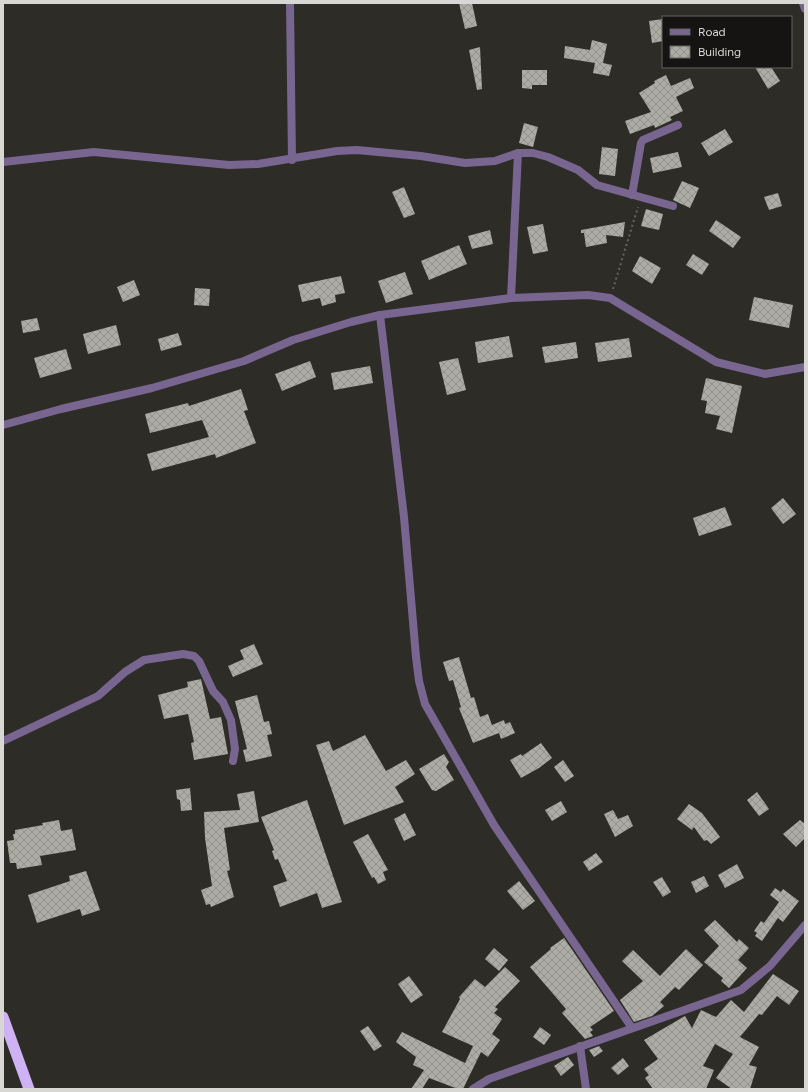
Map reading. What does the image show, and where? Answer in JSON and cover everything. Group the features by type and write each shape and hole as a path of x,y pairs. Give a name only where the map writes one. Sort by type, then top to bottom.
{"highway":[{"path":"3,1017 26,1088"}],"street":[{"path":"290,3 292,160"},
{"path":"804,3 805,9"},
{"path":"632,195 641,143 643,140 678,124"},
{"path":"3,162 94,152 229,165 258,164 292,160 337,151 357,150 421,156 466,163 480,163 495,161 518,153 533,153 561,162 578,170 597,184 673,206"},
{"path":"511,298 518,153"},
{"path":"3,425 61,409 160,386 244,361 294,340 380,315 511,298 588,295 610,298 627,306 716,362 765,374 805,367"},
{"path":"380,315 404,517 416,657 419,681 425,704 494,825 632,1028"},
{"path":"3,741 98,696 126,672 144,660 183,654 194,656 199,661 213,691 226,708 231,720 235,748 233,761"},
{"path":"473,1089 489,1080 580,1046 741,990 770,966 805,925"},
{"path":"580,1046 586,1089"}],"path":[{"path":"610,298 638,205 632,195"}],"building":[{"path":"459,3 472,3 477,26 465,29"},
{"path":"662,19 662,41 652,43 649,21"},
{"path":"592,40 607,44 603,63 612,65 609,76 593,73 595,63 564,58 565,46 590,50"},
{"path":"480,47 482,89 477,90 469,50"},
{"path":"756,68 772,68 780,81 768,89"},
{"path":"522,70 547,70 547,85 532,85 532,89 522,88"},
{"path":"666,75 671,86 690,78 694,88 676,97 683,111 670,117 672,120 655,128 654,125 630,134 625,121 651,112 639,93 655,83 654,81"},
{"path":"524,123 538,127 533,147 519,143"},
{"path":"725,129 733,142 709,156 701,143"},
{"path":"602,147 618,149 615,176 599,174"},
{"path":"678,152 682,167 653,173 650,158"},
{"path":"682,181 699,188 690,208 673,200"},
{"path":"404,187 415,214 404,218 392,192"},
{"path":"778,193 782,206 769,210 764,197"},
{"path":"646,209 663,214 659,230 641,226"},
{"path":"716,220 741,237 733,248 709,231"},
{"path":"625,222 623,237 606,235 607,243 586,247 584,233 581,233 581,230"},
{"path":"543,224 548,251 533,254 527,227"},
{"path":"490,230 493,244 472,249 468,236"},
{"path":"459,245 467,264 429,280 421,261"},
{"path":"693,254 709,264 702,275 686,265"},
{"path":"640,256 661,268 652,284 632,271"},
{"path":"405,272 413,294 386,303 378,281"},
{"path":"341,276 345,293 335,295 336,302 322,306 320,298 302,302 298,285"},
{"path":"134,280 140,295 123,302 117,287"},
{"path":"195,288 210,289 209,306 194,305"},
{"path":"754,297 793,305 789,328 749,320"},
{"path":"37,318 40,330 23,333 21,321"},
{"path":"116,325 121,345 88,354 83,334"},
{"path":"178,333 182,345 161,351 158,339"},
{"path":"509,336 513,357 478,363 475,342"},
{"path":"629,338 632,357 598,362 595,343"},
{"path":"576,342 578,358 545,363 542,347"},
{"path":"66,349 72,369 40,378 34,358"},
{"path":"458,358 466,390 447,395 439,362"},
{"path":"310,361 316,377 282,391 275,374"},
{"path":"370,366 373,383 334,390 331,373"},
{"path":"706,378 742,386 732,433 716,429 720,416 705,413 707,401 701,400"},
{"path":"241,389 248,410 244,411 256,443 216,458 215,454 152,471 147,454 209,437 202,420 150,433 145,414 188,403 189,406"},
{"path":"783,498 796,514 783,524 771,508"},
{"path":"725,507 732,525 699,536 693,518"},
{"path":"254,644 263,664 233,677 228,666 244,659 240,650"},
{"path":"459,657 471,698 474,697 480,717 488,714 492,725 504,720 505,724 510,722 515,733 501,739 499,733 473,743 459,708 461,707 453,680 449,681 443,662"},
{"path":"201,679 210,719 221,717 228,754 194,760 191,743 194,742 188,714 164,719 158,695 188,687 187,682"},
{"path":"257,695 264,722 269,721 272,734 267,735 272,756 246,762 243,750 247,749 235,701"},
{"path":"365,735 386,771 406,760 415,774 395,787 404,802 344,825 316,745 329,741 333,751"},
{"path":"541,743 552,758 539,768 521,778 510,760 521,754 522,756"},
{"path":"444,754 449,762 446,767 454,780 436,791 432,790 419,769"},
{"path":"563,760 574,776 565,782 554,767"},
{"path":"190,788 192,810 181,811 180,800 177,799 176,790"},
{"path":"254,791 259,822 224,828 230,870 227,871 234,897 211,907 210,904 206,905 201,890 212,886 205,838 204,812 240,810 237,794"},
{"path":"757,792 769,809 759,816 747,800"},
{"path":"307,800 342,902 322,908 317,893 280,907 273,886 287,881 278,859 275,860 272,851 274,850 261,817"},
{"path":"561,801 567,812 552,821 545,810"},
{"path":"689,804 702,813 720,837 711,844 707,840 704,841 694,827 692,830 677,819"},
{"path":"613,810 618,819 628,815 633,826 615,837 604,814"},
{"path":"405,813 416,835 404,841 394,819"},
{"path":"59,820 61,831 72,829 76,850 40,856 42,865 17,869 16,863 10,863 7,841 14,840 13,834 15,834 15,830 43,825 42,823"},
{"path":"800,820 805,824 805,838 796,847 783,834"},
{"path":"368,834 388,870 383,872 386,880 378,884 374,877 372,878 353,842"},
{"path":"596,853 603,862 589,871 583,862"},
{"path":"737,864 744,878 725,888 718,875"},
{"path":"86,871 100,910 82,916 80,909 37,923 28,895 70,881 69,876"},
{"path":"704,876 709,886 696,893 691,882"},
{"path":"662,877 671,892 663,897 653,882"},
{"path":"519,881 535,901 523,910 507,891"},
{"path":"775,888 781,892 783,889 799,901 783,922 778,918 762,941 755,936 757,933 754,931 761,921 764,923 779,902 770,895"},
{"path":"715,920 737,942 739,939 749,948 738,960 747,968 729,988 721,981 723,978 704,962 719,946 704,930"},
{"path":"564,938 614,1011 590,1027 593,1030 590,1032 593,1036 585,1039 562,1013 566,1009 530,967 551,949 550,948"},
{"path":"494,948 508,960 499,971 485,959"},
{"path":"686,949 703,965 679,990 675,987 660,1002 664,1006 652,1016 634,1022 620,1000 643,981 622,961 633,950 660,976"},
{"path":"505,967 520,981 495,1007 498,1009 494,1013 502,1019 492,1034 500,1040 488,1057 481,1052 463,1089 458,1089 429,1078 422,1089 411,1089 424,1070 413,1065 416,1057 396,1042 402,1032 465,1063 473,1046 442,1032 460,999 459,997 475,979 485,987"},
{"path":"773,974 799,991 789,1005 777,996 762,1015 759,1014 740,1037 759,1047 749,1065 757,1067 750,1089 732,1089 716,1078 733,1054 715,1044 703,1066 714,1070 706,1089 653,1089 645,1078 649,1075 644,1069 658,1059 644,1040 685,1016 692,1028 701,1010 716,1017 731,1000 744,1012"},
{"path":"409,976 423,995 411,1003 398,984"},
{"path":"368,1026 382,1046 374,1051 360,1031"},
{"path":"540,1027 551,1035 544,1045 533,1037"},
{"path":"599,1046 603,1051 594,1057 589,1050"},
{"path":"568,1057 574,1065 561,1076 554,1066"},
{"path":"623,1058 629,1066 618,1075 611,1068"}]}
